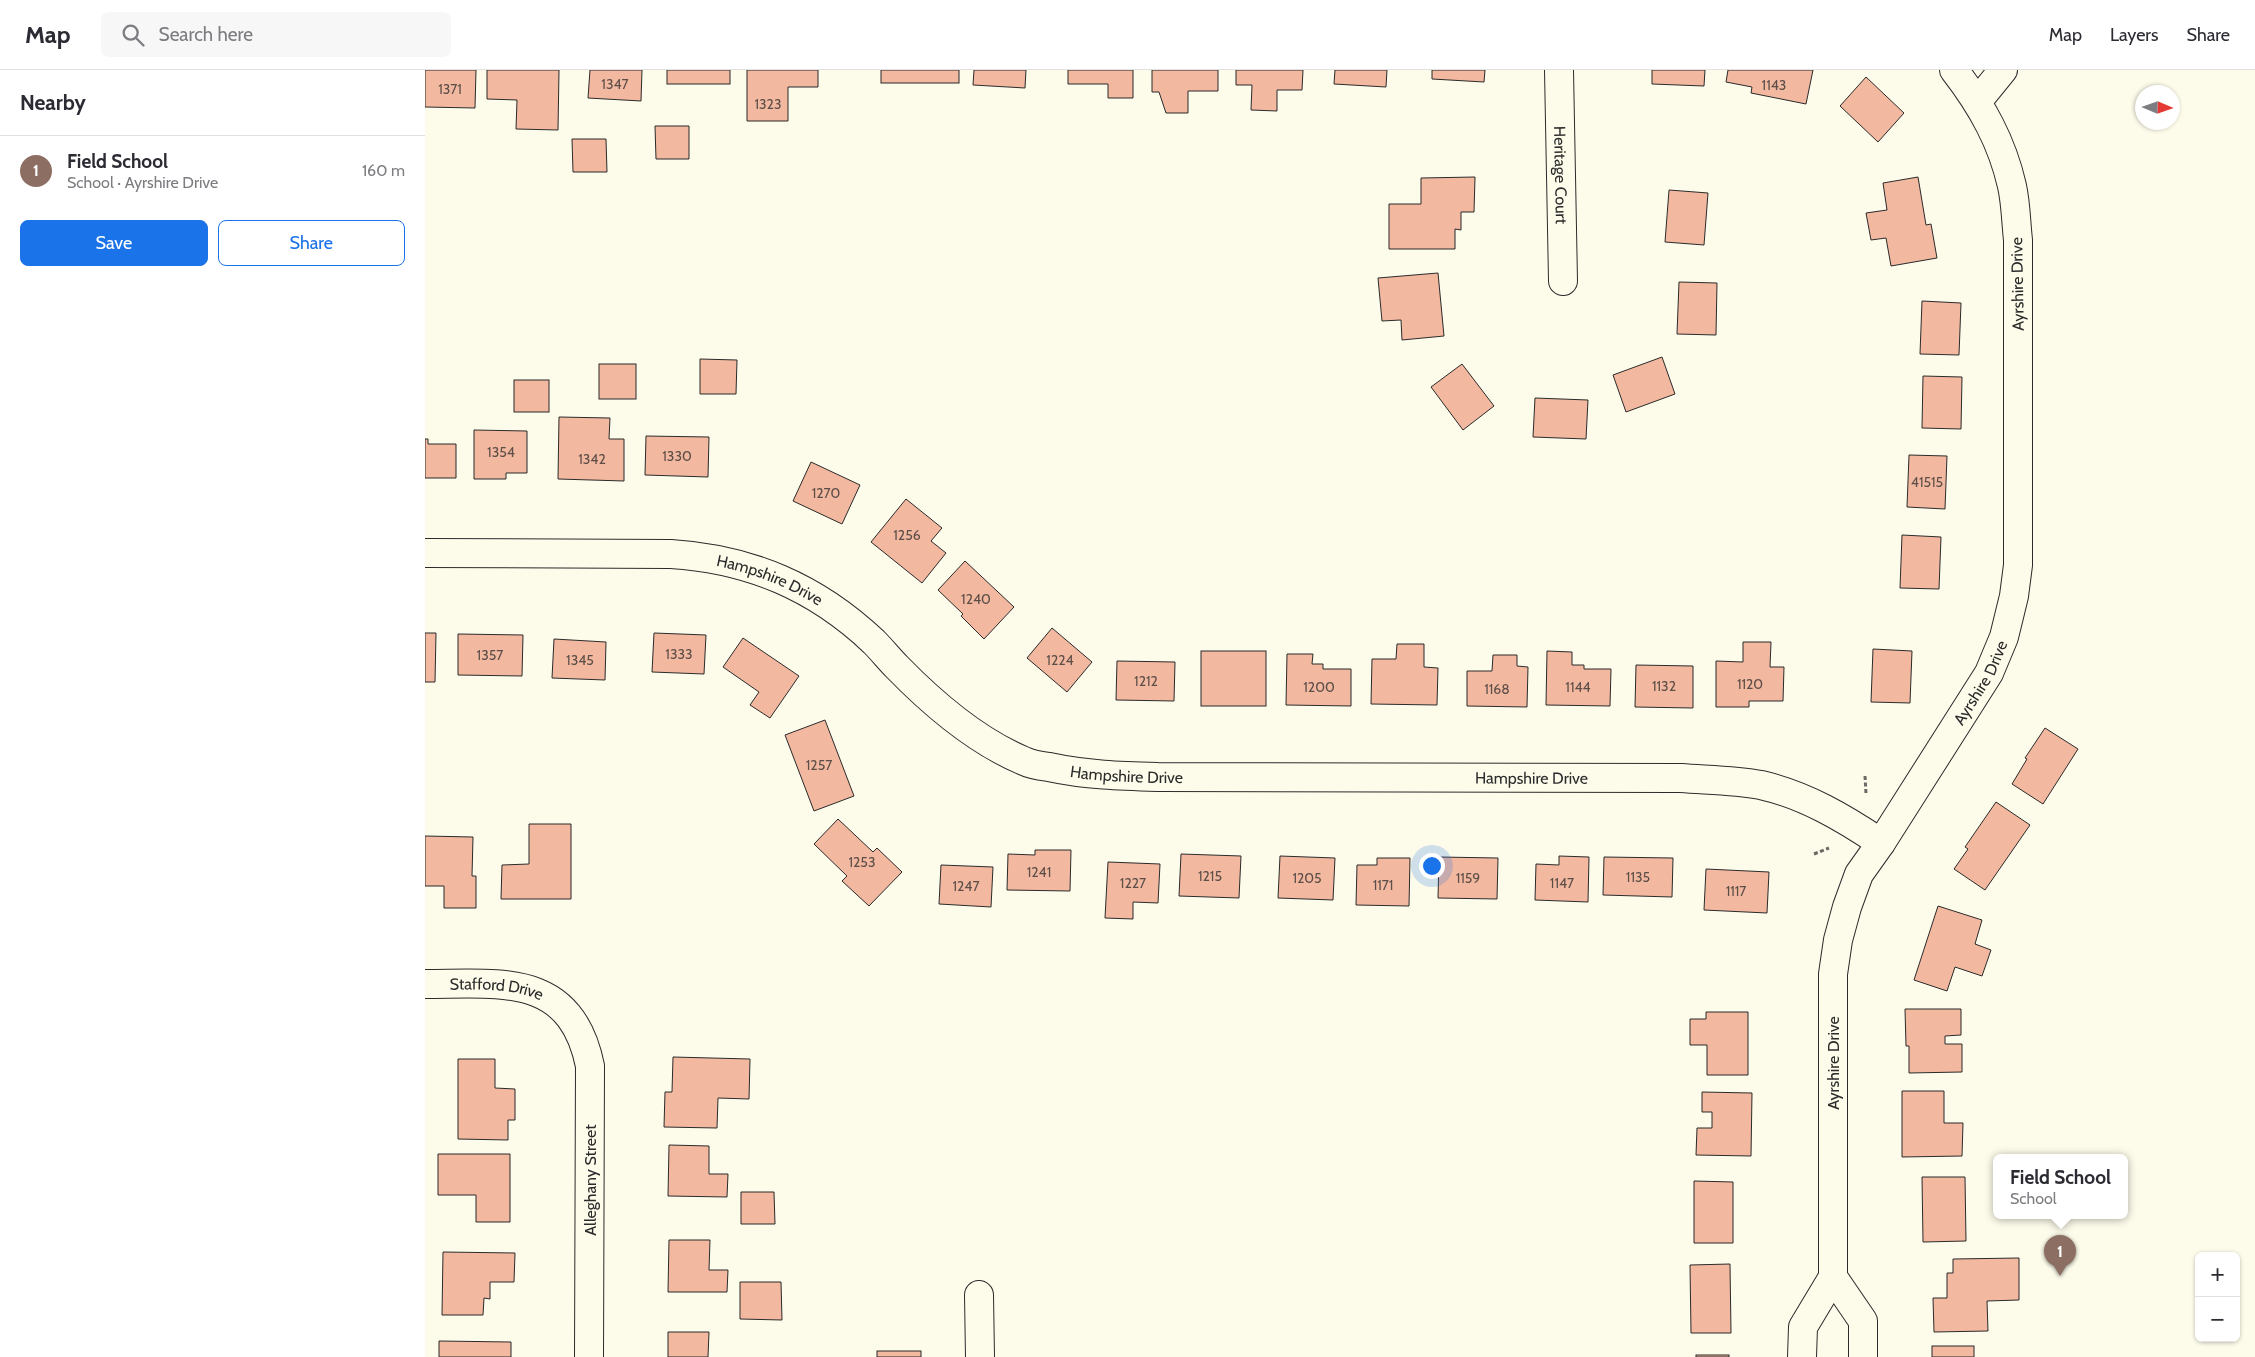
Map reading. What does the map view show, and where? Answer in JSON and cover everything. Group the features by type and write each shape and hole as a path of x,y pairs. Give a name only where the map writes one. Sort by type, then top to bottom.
{"street":[{"name":"Heritage Court","path":"1559,70 1563,280"},
{"name":"Ayrshire Drive","path":"1833,1277 1833,974 1847,907 1859,874 1881,844 1989,673 2004,636 2014,596 2018,565 2018,240 2012,188 1999,143 1977,102 1954,70"},
{"path":"1977,102 2003,70"},
{"name":"Hampshire Drive","path":"425,553 671,554 701,556 750,566 806,591 851,622 937,706 981,737 1026,762 1063,770 1099,776 1158,777 1671,778 1730,781 1761,785 1804,799 1844,818 1881,844"},
{"name":"Stafford Drive","path":"425,984 509,984 528,988 546,996 563,1010"},
{"name":"Alleghany Street","path":"563,1010 575,1023 590,1066 589,1357"},
{"path":"1802,1357 1803,1327 1833,1277 1863,1321 1863,1357"},
{"path":"979,1295 980,1357"}],"path":[{"path":"1865,776 1866,794"},
{"path":"1814,854 1829,848"}],"building":[{"path":"425,70 476,70 475,108 425,107"},
{"path":"487,70 559,70 558,130 516,129 517,100 487,99"},
{"path":"590,70 642,70 641,101 588,98"},
{"path":"667,70 730,70 730,84 667,84"},
{"path":"747,70 818,70 818,87 788,87 788,121 747,121"},
{"path":"881,70 959,70 959,83 881,83"},
{"path":"974,70 1026,70 1025,88 973,85"},
{"path":"1068,70 1133,70 1133,98 1108,98 1108,84 1068,84"},
{"path":"1152,70 1218,70 1218,91 1188,91 1188,113 1166,113 1159,92 1152,92"},
{"path":"1236,70 1303,70 1302,90 1277,90 1277,111 1251,110 1252,85 1236,85"},
{"path":"1335,70 1387,70 1386,87 1334,84"},
{"path":"1432,70 1485,70 1484,82 1432,79"},
{"path":"1652,70 1705,70 1704,86 1652,84"},
{"path":"1728,70 1813,70 1806,104 1751,93 1752,87 1726,82"},
{"path":"1866,77 1904,113 1878,142 1840,106"},
{"path":"655,126 689,126 689,159 656,159"},
{"path":"572,139 606,139 607,172 573,172"},
{"path":"1475,177 1474,212 1461,212 1461,230 1455,229 1455,249 1389,249 1389,204 1421,204 1421,178"},
{"path":"1918,177 1926,225 1931,224 1937,258 1891,266 1886,238 1871,240 1866,213 1887,210 1883,183"},
{"path":"1669,190 1708,193 1704,245 1665,242"},
{"path":"1438,273 1444,336 1402,340 1401,320 1382,321 1378,278"},
{"path":"1679,282 1717,283 1716,335 1677,334"},
{"path":"1922,301 1961,303 1959,355 1920,354"},
{"path":"1662,357 1675,394 1626,412 1613,375"},
{"path":"700,359 737,360 736,394 700,394"},
{"path":"599,364 636,364 636,399 599,399"},
{"path":"1462,364 1494,406 1463,430 1431,387"},
{"path":"1923,376 1962,377 1961,429 1922,428"},
{"path":"514,380 549,380 549,412 514,412"},
{"path":"1535,398 1588,400 1586,439 1533,437"},
{"path":"559,417 610,418 609,439 624,439 624,481 558,479"},
{"path":"474,430 527,431 527,473 506,473 506,479 474,479"},
{"path":"646,436 709,437 708,477 645,475"},
{"path":"425,439 428,439 428,444 456,444 456,478 425,478"},
{"path":"1909,455 1947,456 1945,509 1907,507"},
{"path":"811,462 860,485 842,524 793,501"},
{"path":"906,499 942,528 931,541 946,553 922,583 871,542"},
{"path":"1902,535 1941,537 1939,589 1900,588"},
{"path":"965,561 1014,607 984,639 961,616 963,614 938,590"},
{"path":"1052,628 1092,662 1067,692 1027,658"},
{"path":"425,633 436,633 435,682 425,682"},
{"path":"654,633 706,635 704,674 652,672"},
{"path":"458,634 523,635 522,676 458,675"},
{"path":"743,638 799,676 770,718 750,705 759,692 723,667"},
{"path":"554,639 606,642 605,680 552,678"},
{"path":"1743,642 1771,642 1770,667 1784,667 1783,701 1749,701 1749,707 1716,707 1716,661 1743,662"},
{"path":"1397,644 1424,644 1424,667 1438,668 1437,705 1371,704 1372,659 1396,659"},
{"path":"1873,649 1912,651 1910,703 1871,702"},
{"path":"1201,651 1266,651 1266,706 1201,706"},
{"path":"1547,651 1572,652 1572,665 1584,665 1584,669 1611,669 1610,706 1546,705"},
{"path":"1287,654 1313,654 1312,664 1323,664 1323,669 1351,669 1351,706 1286,705"},
{"path":"1493,655 1517,655 1517,666 1528,667 1527,707 1467,706 1467,671 1492,671"},
{"path":"1117,661 1175,662 1174,701 1116,700"},
{"path":"1636,665 1693,666 1693,708 1635,707"},
{"path":"825,720 854,796 814,811 785,735"},
{"path":"2045,728 2078,749 2043,804 2012,784 2027,759 2025,758"},
{"path":"1996,802 2030,825 1985,890 1954,869 1968,849 1965,847"},
{"path":"838,819 873,852 877,848 902,872 869,906 842,881 847,876 814,844"},
{"path":"529,824 571,824 571,899 501,899 502,865 529,864"},
{"path":"425,836 473,837 472,876 476,876 476,908 444,908 444,886 425,886"},
{"path":"1035,850 1071,850 1070,891 1007,890 1008,854 1035,855"},
{"path":"1181,854 1241,856 1239,898 1179,896"},
{"path":"1280,856 1335,858 1333,900 1278,898"},
{"path":"1559,856 1589,857 1588,902 1535,900 1536,864 1559,865"},
{"path":"1439,857 1498,858 1497,899 1438,898"},
{"path":"1604,857 1673,858 1672,897 1603,895"},
{"path":"1377,858 1410,858 1409,906 1356,905 1357,865 1377,865"},
{"path":"1108,862 1160,864 1158,903 1133,902 1133,919 1105,918"},
{"path":"941,865 993,867 991,907 939,904"},
{"path":"1706,869 1769,872 1767,913 1704,910"},
{"path":"1938,906 1982,920 1975,944 1991,950 1982,976 1955,967 1947,991 1914,980"},
{"path":"1905,1009 1961,1009 1961,1035 1945,1036 1945,1044 1962,1044 1962,1072 1909,1073 1909,1046 1906,1046"},
{"path":"1706,1012 1748,1012 1748,1075 1707,1075 1707,1045 1690,1045 1690,1019 1706,1019"},
{"path":"673,1057 750,1059 749,1099 718,1098 717,1128 664,1127 665,1092 672,1092"},
{"path":"458,1059 495,1059 495,1088 515,1089 515,1120 508,1120 508,1140 458,1139"},
{"path":"1902,1091 1944,1091 1944,1123 1963,1123 1962,1156 1902,1157"},
{"path":"1702,1092 1752,1093 1751,1156 1696,1155 1697,1128 1712,1128 1712,1112 1702,1112"},
{"path":"669,1145 709,1146 709,1174 728,1174 727,1197 668,1196"},
{"path":"438,1154 510,1154 510,1222 476,1222 476,1195 438,1195"},
{"path":"1922,1177 1965,1177 1966,1241 1923,1242"},
{"path":"1694,1181 1733,1182 1733,1243 1694,1243"},
{"path":"741,1192 774,1192 775,1224 741,1224"},
{"path":"669,1240 710,1240 709,1270 728,1270 727,1292 668,1292"},
{"path":"443,1252 515,1253 514,1282 490,1282 490,1299 484,1298 483,1315 442,1315"},
{"path":"2019,1258 2019,1300 1987,1301 1988,1331 1934,1332 1933,1298 1947,1298 1947,1273 1953,1273 1953,1259"},
{"path":"1730,1264 1731,1333 1691,1333 1690,1265"},
{"path":"740,1282 781,1282 782,1320 740,1319"},
{"path":"668,1332 709,1332 708,1357 668,1357"},
{"path":"439,1341 511,1342 511,1357 439,1357"},
{"path":"1932,1346 1974,1346 1974,1357 1932,1357"},
{"path":"877,1351 921,1351 921,1357 877,1357"},
{"path":"1696,1355 1729,1355 1729,1357 1696,1357"}],"place":[{"name":"Field School","path":"2060,1276"}]}
